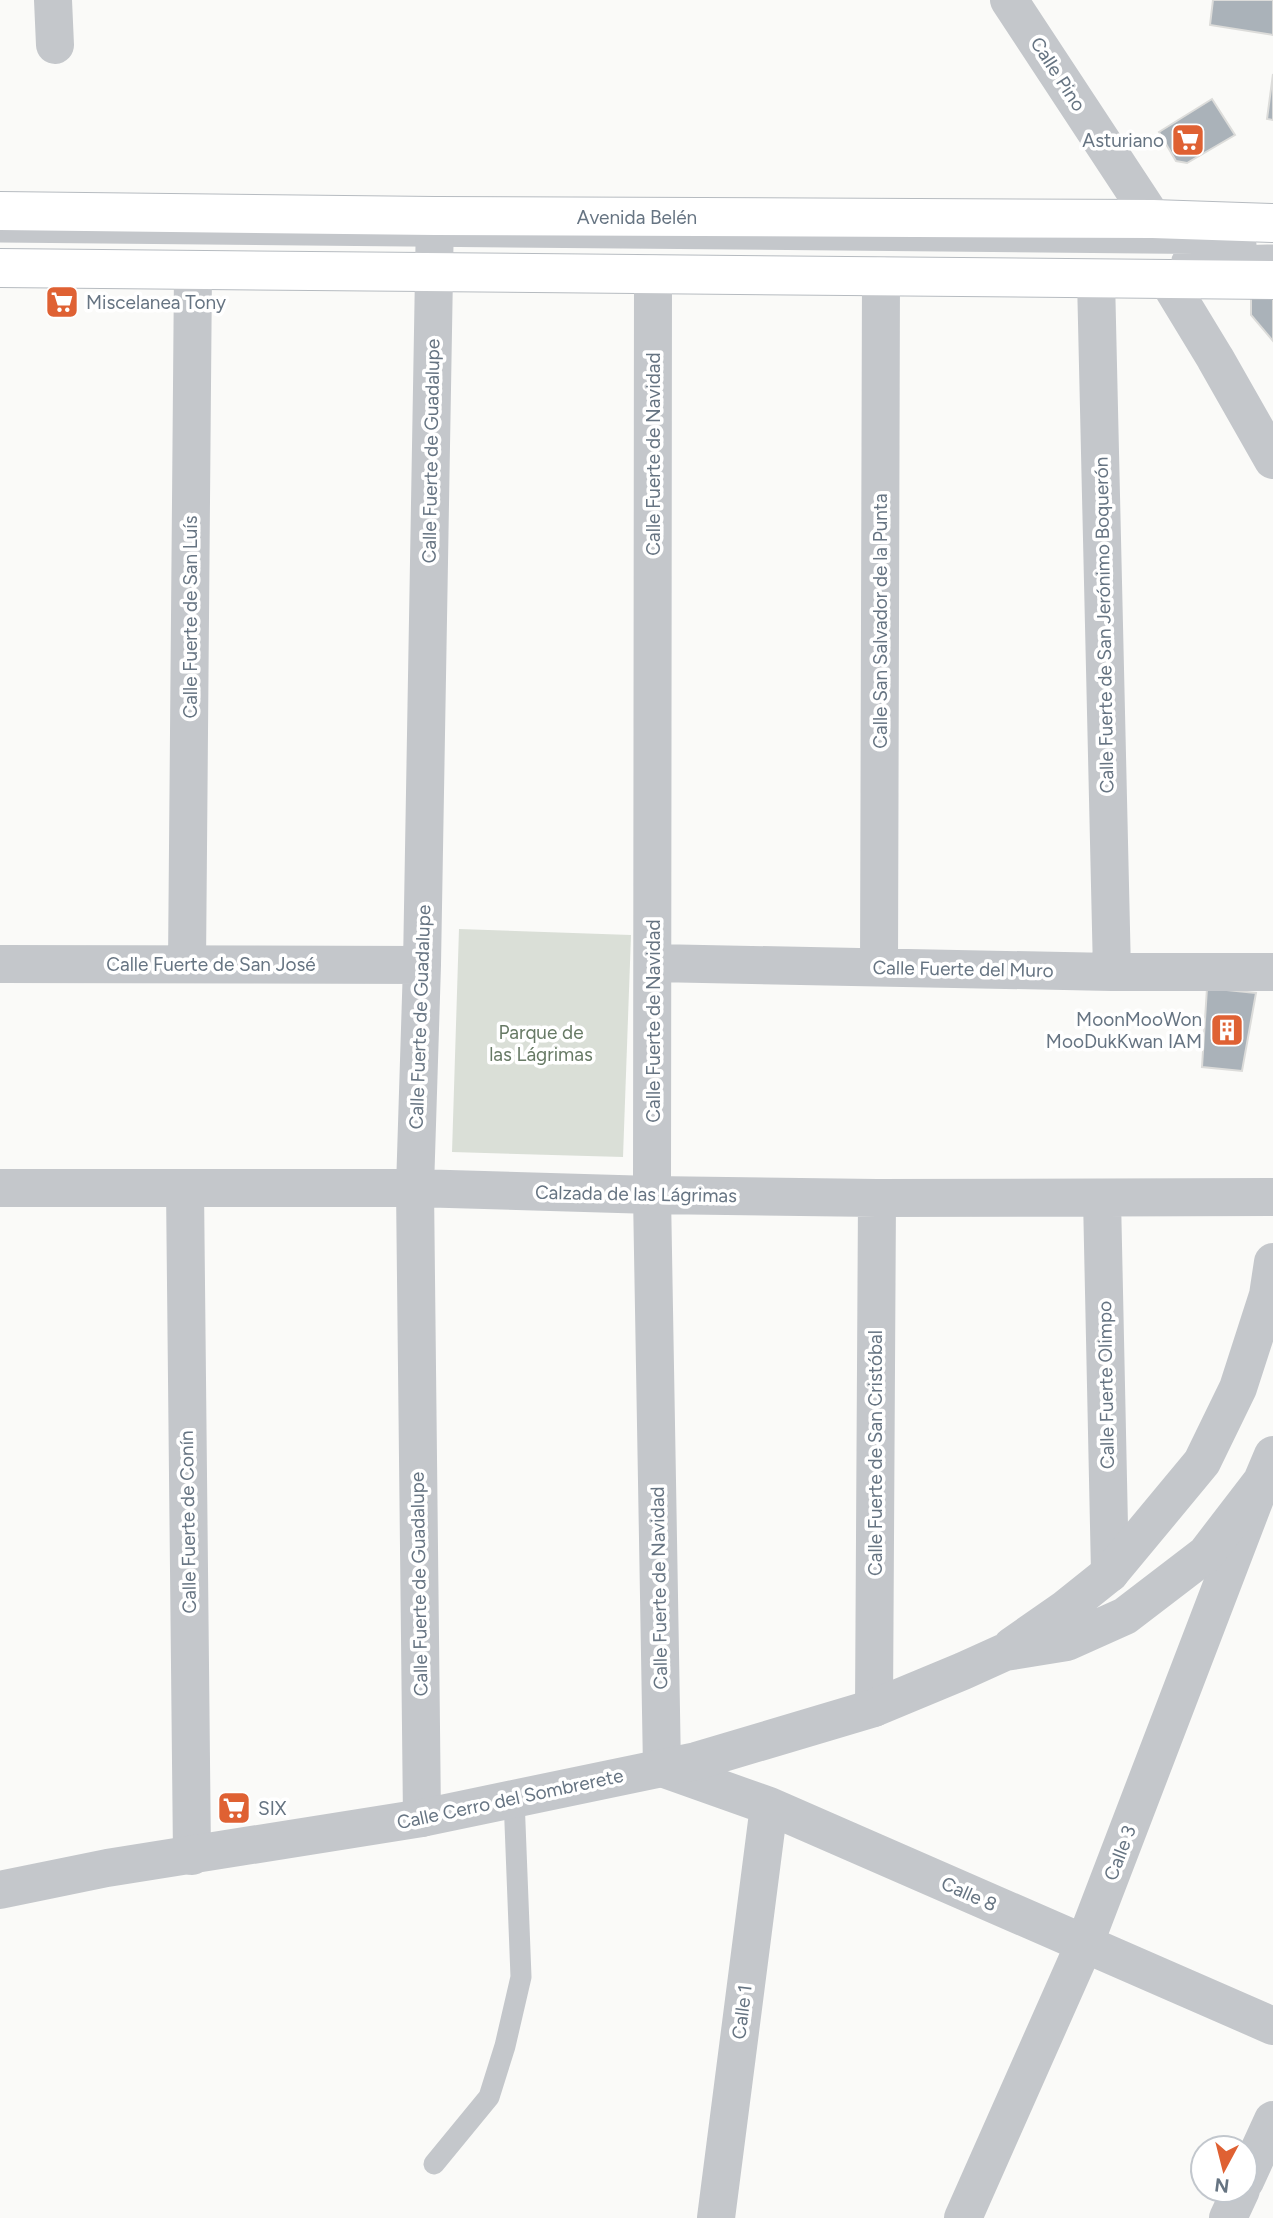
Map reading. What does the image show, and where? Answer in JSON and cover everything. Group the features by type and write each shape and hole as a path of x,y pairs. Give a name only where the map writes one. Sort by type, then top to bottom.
{"main road":[{"name":"Avenida Belén","path":"0,211 435,245 653,274 1273,280"},
{"name":"Avenida Belén","path":"0,268 193,270 435,245 1153,219 1273,223"}],"street":[{"path":"53,0 55,45"},
{"name":"Calle Pino","path":"1009,0 1153,219"},
{"name":"Calle Fuerte de Guadalupe","path":"422,1818 415,1188 422,965 435,245"},
{"name":"Calle Fuerte de San Luís","path":"187,964 193,270"},
{"name":"Calle Fuerte de Navidad","path":"653,274 652,1195 662,1768"},
{"name":"Calle San Salvador de la Punta","path":"879,967 881,276"},
{"name":"Calle Fuerte de San Jerónimo Boquerón","path":"1096,279 1112,972"},
{"path":"1167,279 1273,460"},
{"name":"Calle Fuerte del Muro","path":"654,963 1112,972 1273,972"},
{"name":"Calle Fuerte de San José","path":"0,964 422,965"},
{"name":"Calzada de las Lágrimas","path":"0,1188 415,1188 877,1198 1273,1198"},
{"name":"Calle Fuerte de Conín","path":"185,1188 192,1856"},
{"name":"Calle Fuerte de San Cristóbal","path":"873,1708 877,1198"},
{"name":"Calle Fuerte Olimpo","path":"1102,1198 1111,1573"},
{"name":"Calle Cerro del Sombrerete","path":"0,1890 107,1868 422,1818 696,1761 873,1708 1004,1651 1111,1573 1202,1462 1238,1388 1268,1295 1273,1262"},
{"name":"Calle Cerro del Sombrerete","path":"1004,1651 1067,1642 1125,1616 1206,1554 1267,1468"},
{"name":"Calle 3","path":"963,2218 1084,1945 1267,1468"},
{"name":"Calle 8","path":"662,1768 769,1806 1273,2026"},
{"name":"Calle 1","path":"726,2214 769,1806"},
{"path":"1259,2150 1273,2120"}],"lane":[{"path":"0,232 435,245 1194,260 1273,255"},
{"path":"0,251 435,245 1273,245"},
{"path":"434,2164 488,2096 505,2046 521,1977 514,1798"}],"green space":[{"name":"Parque de las Lágrimas","path":"459,929 631,935 623,1157 452,1152"}],"building":[{"path":"1213,0 1273,0 1273,35 1210,25"},
{"path":"1273,74 1273,120 1267,119"},
{"path":"1212,99 1235,135 1187,163 1176,161 1159,132"},
{"path":"1251,294 1273,296 1273,341 1251,315"},
{"name":"MoonMooWon MooDukKwan IAM","path":"1207,988 1256,993 1242,1071 1202,1067"}],"place":[{"name":"Asturiano","path":"1188,140"},
{"name":"Miscelanea Tony","path":"62,302"},
{"name":"MoonMooWon MooDukKwan IAM","path":"1227,1030"},
{"name":"SIX","path":"234,1808"}]}
